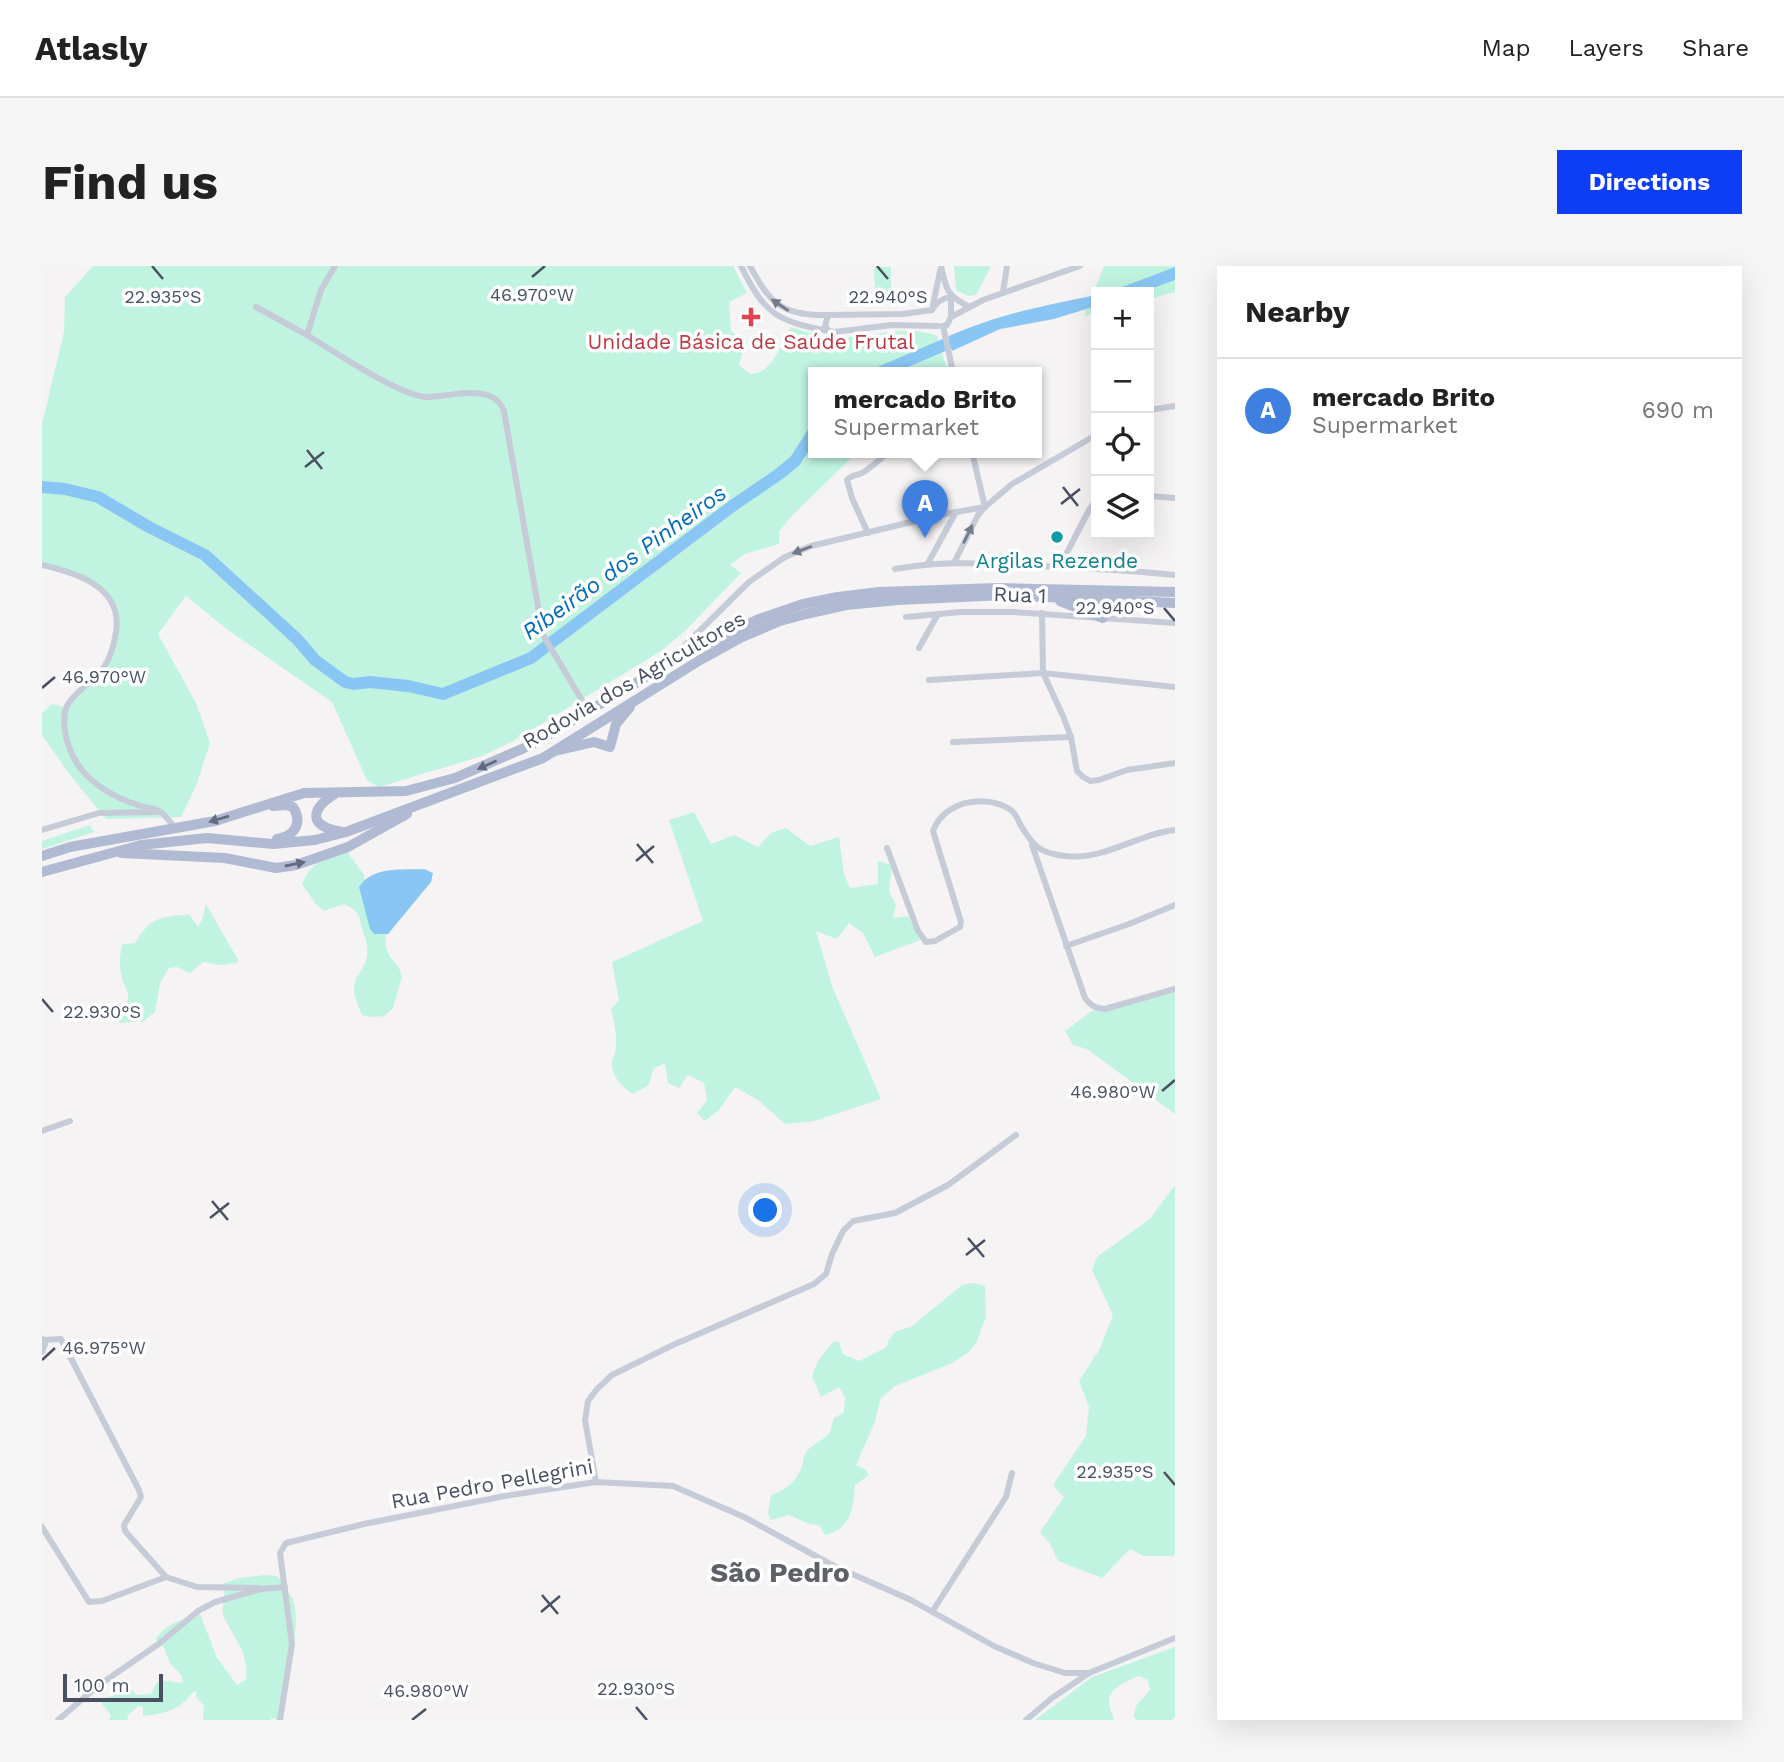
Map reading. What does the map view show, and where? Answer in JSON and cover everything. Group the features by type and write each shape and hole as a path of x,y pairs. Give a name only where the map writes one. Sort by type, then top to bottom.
{"main road":[{"name":"Rodovia dos Agricultores","path":"42,856 70,847 215,821 304,793 406,791 455,778 531,746 666,665 758,619 803,604 879,592 997,588 1175,592"},
{"name":"Rodovia dos Agricultores","path":"42,872 141,845 188,839 273,844 306,842 346,832 543,758 547,753 740,638 780,621 806,614 846,605 898,600 1005,595 1175,603"},
{"path":"1053,598 1103,618"},
{"path":"547,753 594,742 611,747 616,724 637,699"},
{"path":"336,793 322,802 316,814 318,821 330,830 346,832"},
{"path":"106,855 124,853 209,856 276,868 296,865 348,847 447,794"},
{"path":"245,842 282,839 298,825 298,815 293,807 256,807"}],"street":[{"path":"307,335 321,290 335,266"},
{"path":"741,266 760,299 772,313 799,325 829,331 892,325 947,325 951,317 951,297 941,266"},
{"path":"750,266 767,295 780,307 800,314 904,314 932,309 945,298 951,297 970,307"},
{"path":"941,266 930,320 940,326 945,336 952,367"},
{"path":"1003,292 1007,266"},
{"path":"951,317 1003,292 1080,266"},
{"path":"256,307 401,390 425,397 482,393 493,396 500,402 504,411 543,635 590,712"},
{"path":"854,314 855,330"},
{"path":"828,315 825,321 829,331"},
{"path":"1154,409 1175,406"},
{"path":"954,563 978,515 985,507 1012,484 1091,438"},
{"path":"868,533 847,480 850,475 864,471 883,458"},
{"path":"973,458 985,507"},
{"path":"1154,496 1175,498"},
{"path":"666,665 749,582 771,565 811,546 985,507"},
{"path":"1060,566 1091,507"},
{"path":"928,563 956,512"},
{"path":"939,516 946,529"},
{"path":"895,569 928,563 954,563 1060,566 1175,575"},
{"path":"42,565 70,572 93,583 112,603 116,614 117,628 110,657 99,673 76,694 66,708 68,744 72,755 89,778 106,791 140,806 160,811 175,828"},
{"name":"Rua 1","path":"906,617 961,612 1042,612 1175,623"},
{"path":"1042,612 1042,673 1071,737 1077,771 1090,781 1127,770 1175,763"},
{"path":"919,648 938,614"},
{"path":"929,680 1042,673 1175,687"},
{"path":"953,742 1071,737"},
{"path":"887,848 922,940 935,941 960,928 961,922 933,831 942,816 958,805 980,802 1002,806 1014,813 1032,845 1085,998 1096,1009 1105,1009 1175,989"},
{"path":"42,830 99,813 149,814 160,811"},
{"path":"1032,845 1055,855 1080,857 1111,850 1147,835 1175,830"},
{"path":"1066,946 1175,905"},
{"path":"42,1131 70,1121"},
{"path":"596,1482 585,1419 586,1408 597,1389 612,1376 673,1345 814,1284 826,1274 831,1254 843,1231 853,1221 895,1213 947,1185 1016,1135"},
{"path":"42,1352 45,1344 42,1339 61,1339 81,1374 141,1497 124,1525 125,1531 166,1577 197,1587 250,1586 261,1589"},
{"path":"932,1612 1006,1497 1012,1474"},
{"name":"Rua Pedro Pellegrini","path":"285,1587 281,1553 283,1546 321,1532 505,1496 596,1482 673,1486 744,1517 834,1566 911,1600 994,1646 1065,1673 1089,1673"},
{"path":"42,1527 89,1602 102,1601 166,1577"},
{"path":"58,1720 99,1685 160,1643 198,1611 215,1602 261,1589 285,1587 292,1644 279,1720"},
{"path":"1026,1720 1089,1673 1175,1638"}],"green space":[{"path":"93,266 733,266 747,293 729,302 731,331 745,343 739,365 751,374 758,373 770,364 791,327 834,337 900,331 927,333 937,336 946,367 808,367 808,458 851,458 789,519 779,532 779,544 745,554 730,565 741,573 684,632 661,651 515,740 482,756 379,787 367,780 332,702 228,630 186,596 158,634 196,703 210,743 196,786 181,817 106,819 42,735 42,713 52,704 66,707 105,665 117,628 112,602 93,583 42,565 42,424 64,332 65,297"},
{"path":"954,266 991,266 976,295 968,296 956,290"},
{"path":"1104,266 1175,266 1175,292 1154,298 1154,287 1096,287"},
{"path":"874,267 891,267 891,295 875,295"},
{"path":"1091,298 1091,314 1084,316"},
{"path":"694,812 711,844 734,835 758,847 771,833 786,828 810,846 839,837 844,874 850,888 878,884 878,861 892,865 889,891 896,905 893,918 908,916 920,940 875,957 863,933 849,923 837,939 816,931 832,986 881,1099 814,1121 785,1124 758,1100 735,1087 719,1110 705,1121 697,1113 707,1100 704,1083 688,1075 679,1088 668,1083 665,1063 653,1069 649,1085 633,1094 616,1077 612,1068 616,1038 611,1009 619,1000 612,962 703,921 669,820"},
{"path":"90,825 94,832 42,849 42,841"},
{"path":"344,848 364,875 367,898 386,934 385,945 389,955 402,977 393,1008 384,1016 362,1015 355,996 355,982 366,962 368,951 360,917 354,909 344,904 324,911 302,884 319,862"},
{"path":"206,904 238,960 236,963 221,965 203,962 190,973 177,967 169,968 160,983 155,1012 143,1021 120,1023 117,1019 128,996 121,976 122,944 135,943 151,923 163,918 189,914 198,927"},
{"path":"1175,989 1175,1114 1087,1049 1073,1045 1065,1031 1096,1008"},
{"path":"1175,1185 1175,1554 1144,1556 1130,1549 1102,1578 1058,1561 1050,1544 1040,1532 1064,1497 1053,1485 1086,1436 1089,1407 1079,1381 1099,1350 1113,1315 1092,1270 1097,1257 1150,1219"},
{"path":"973,1283 985,1286 986,1317 976,1343 969,1352 952,1363 895,1386 881,1398 874,1424 856,1465 865,1469 869,1475 855,1485 851,1510 845,1523 825,1535 819,1525 809,1524 789,1515 771,1520 768,1514 771,1495 794,1481 808,1450 826,1437 833,1419 844,1412 845,1398 839,1387 821,1397 812,1376 818,1361 834,1341 839,1342 843,1354 859,1361 887,1347 896,1331 911,1327 962,1285"},
{"path":"276,1576 282,1580 281,1587 290,1594 296,1619 289,1674 278,1720 203,1720 204,1706 196,1697 196,1691 179,1706 164,1712 143,1716 143,1707 138,1706 127,1716 128,1720 109,1720 111,1715 102,1704 102,1698 114,1696 122,1682 137,1695 151,1694 160,1680 182,1683 182,1676 170,1663 164,1647 156,1638 172,1624 200,1614 217,1658 237,1685 246,1680 245,1661 224,1617 224,1589 219,1585 239,1578"},
{"path":"1175,1647 1175,1717 1172,1720 1137,1720 1134,1717 1136,1706 1150,1690 1148,1680 1139,1676 1119,1686 1112,1693 1109,1705 1114,1720 1035,1720 1092,1677"}],"water":[{"path":"1175,267 1175,280 1154,288 1122,287"},
{"path":"1091,296 1091,308 1054,319 1000,329 952,351 949,336 1021,311"},
{"path":"424,869 433,873 431,882 388,934 374,934 370,929 359,887 379,872"}],"waterway":[{"name":"Ribeirão dos Pinheiros","path":"893,367 958,339"},
{"name":"Ribeirão dos Pinheiros","path":"42,487 98,497 205,555 297,639 315,660 345,682 408,686 443,694 531,658 779,474 795,461 808,441"}],"place":[{"name":"Unidade Básica de Saúde Frutal","path":"751,317"},
{"name":"Argilas Rezende","path":"1057,537"},
{"name":"mercado Brito","path":"925,538"}],"district":[{"name":"São Pedro","path":"780,1572"}]}
